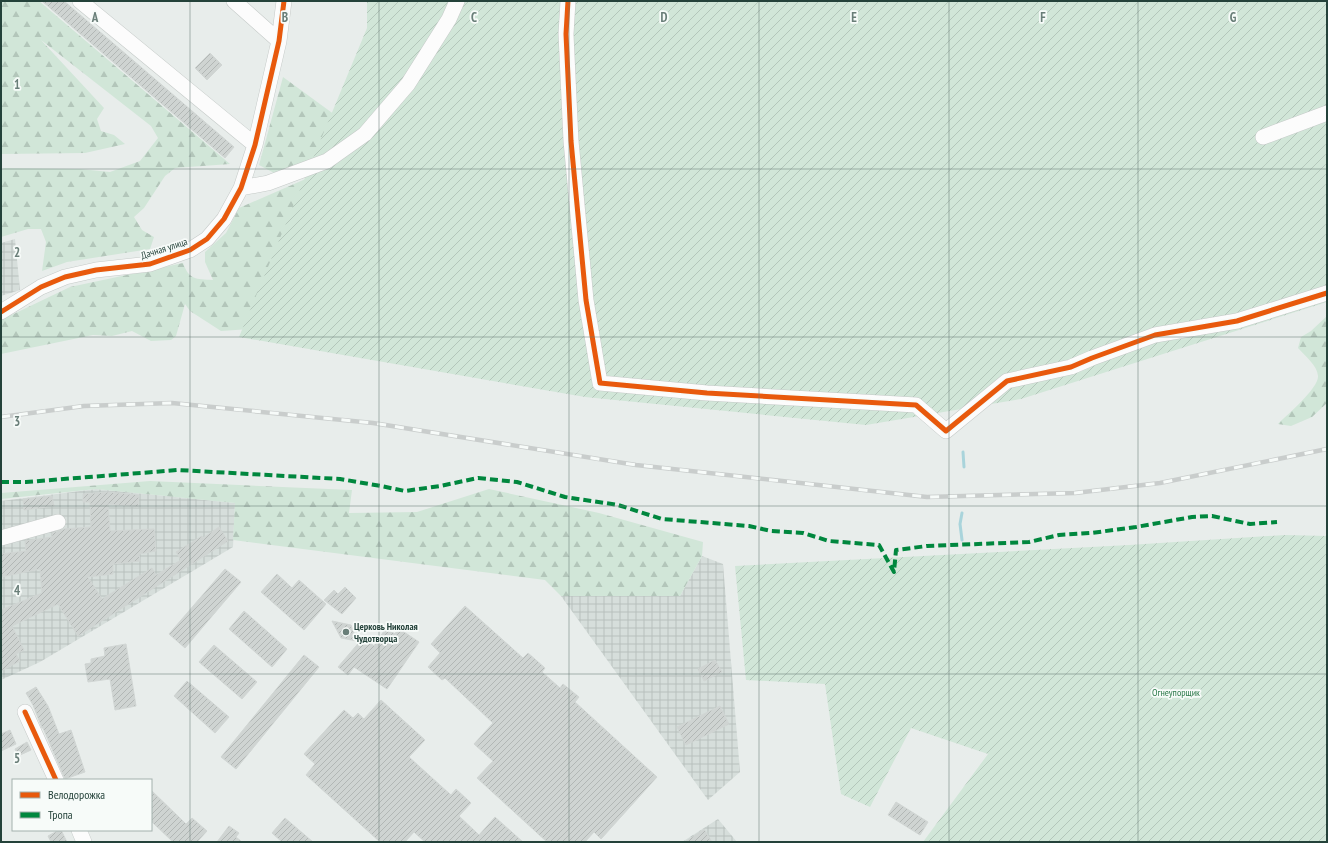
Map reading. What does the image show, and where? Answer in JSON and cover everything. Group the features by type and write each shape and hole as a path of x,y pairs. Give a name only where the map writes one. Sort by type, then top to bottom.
{"street":[{"path":"80,1 255,145"},
{"path":"234,1 279,41"},
{"name":"Дачная улица","path":"1,312 41,288 65,277 96,270 150,264 190,250 207,239 224,219 241,188 255,145 279,41 284,1"},
{"path":"241,188 268,183 327,161 365,134 408,84 449,20 457,1"},
{"path":"568,1 566,34 571,141 586,300 600,383 707,393 916,404 946,431 1007,381 1071,367 1155,335 1237,321 1327,293"},
{"path":"1263,137 1327,113"},
{"path":"1,538 58,522"},
{"path":"25,712 56,779"},
{"path":"78,831 84,842"}],"shaded area":[{"path":"15,239 20,290 1,296 1,243"},
{"path":"96,489 235,503 233,547 40,662 1,680 1,501"},
{"path":"702,556 723,564 740,772 708,800 561,596 680,596"},
{"path":"718,819 737,842 682,842"}],"green space":[{"path":"1,1 39,1 230,164 175,168 165,176 144,208 134,217 142,230 154,237 150,249 67,262 42,271 46,242 41,229 28,229 1,237 1,170 4,168 80,169 110,172 140,161 158,138 151,126 41,40 104,108 97,119 101,131 114,135 125,144 85,153 1,154"},
{"path":"367,1 1327,1 1327,302 1021,399 866,425 585,397 239,337 367,28"},
{"path":"283,77 346,123 317,161 276,174 259,165"},
{"path":"365,153 250,329 221,331 190,311 185,304 176,336 171,340 151,341 132,331 112,336 93,335 1,354 1,320 70,287 183,263 185,269 194,278 213,280 205,262 205,252 226,233 239,208"},
{"path":"1327,316 1327,403 1312,417 1291,426 1278,424 1308,394 1317,381 1318,376 1315,368 1298,348 1301,337 1311,331"},
{"path":"150,481 352,490 349,513 417,512 489,489 599,513 703,542 702,556 680,596 561,596 545,580 233,540 235,503 96,489 1,499 1,493"},
{"name":"Огнеупорщик","path":"1285,535 1327,536 1327,842 923,842 988,754 911,728 870,807 841,794 825,684 746,680 735,566 1129,545"}],"building":[{"path":"42,1 64,1 234,147 225,158"},
{"path":"210,53 222,65 207,80 195,68"},
{"path":"108,492 139,495 138,507 108,504 110,531 154,529 156,551 139,554 140,561 113,564 113,574 88,577 102,599 152,568 156,575 181,560 176,552 202,536 203,538 219,527 228,541 78,636 58,604 12,626 24,650 16,654 20,661 1,671 1,610 42,593 40,569 1,577 1,554 26,551 25,541 52,537 52,533 64,529 91,527 90,502 83,502 83,494"},
{"path":"52,496 54,506 24,510 23,499"},
{"path":"225,569 241,582 185,648 169,634"},
{"path":"277,574 292,588 299,580 326,604 304,630 261,592"},
{"path":"345,587 356,598 342,614 324,600 334,590 338,594"},
{"path":"465,606 523,658 528,653 545,668 542,672 560,688 563,684 579,697 575,702 657,777 601,839 594,832 585,842 547,842 477,778 493,761 474,744 493,723 445,678 442,680 428,667 440,653 431,644"},
{"path":"244,611 287,649 272,667 229,629"},
{"name":"Церковь Николая Чудотворца","path":"332,621 351,625 357,641 341,638"},
{"path":"386,628 395,634 398,628 419,642 387,689 354,667 348,675 338,667 362,639 365,639 374,646"},
{"path":"126,644 136,706 115,710 110,679 88,682 85,664 91,663 91,659 105,656 104,648"},
{"path":"214,645 257,682 242,699 199,662"},
{"path":"304,655 319,667 236,769 221,757"},
{"path":"715,660 722,672 704,681 698,669"},
{"path":"187,681 229,717 215,733 174,696"},
{"path":"36,687 48,706 59,734 71,730 85,772 65,779 33,705 26,693"},
{"path":"381,700 425,740 409,757 451,795 456,789 471,803 459,816 479,835 495,817 523,842 425,842 414,832 405,842 380,842 306,775 315,764 304,754 344,710 353,718 358,713 364,719"},
{"path":"720,706 729,724 686,745 677,727"},
{"path":"10,730 16,744 1,751 1,734"},
{"path":"27,742 31,750 18,756 15,749"},
{"path":"152,791 186,824 192,818 207,831 197,842 173,842 152,822"},
{"path":"896,802 928,822 920,835 888,815"},
{"path":"285,818 313,842 282,842 272,833"},
{"path":"229,826 239,833 236,837 242,842 217,842"},
{"path":"704,829 712,842 685,842"},
{"path":"57,831 62,831 67,842 51,842 48,836"}],"waterway":[{"path":"963,452 964,467"},
{"path":"962,513 960,524 962,540"}],"railway":[{"path":"1,417 84,406 172,403 373,423 636,465 927,497 1075,493 1160,483 1327,449"}],"marked path":[{"path":"1,482 26,482 178,470 340,479 405,491 440,486 478,478 517,482 565,497 618,505 662,519 749,526 771,531 803,533 829,541 879,545 894,572 896,550 927,546 1029,542 1059,535 1091,533 1136,527 1192,517 1212,516 1250,524 1277,522"}],"cycle path":[{"path":"1,312 41,287 65,277 96,270 150,264 190,250 207,239 224,219 241,188 255,145 279,41 284,1"},
{"path":"568,1 566,34 571,141 586,300 600,383 707,393 916,405 946,431 1007,381 1071,367 1155,335 1237,321 1327,293"},
{"path":"25,712 56,779"}],"place":[{"name":"Церковь Николая Чудотворца","path":"346,632"}]}
